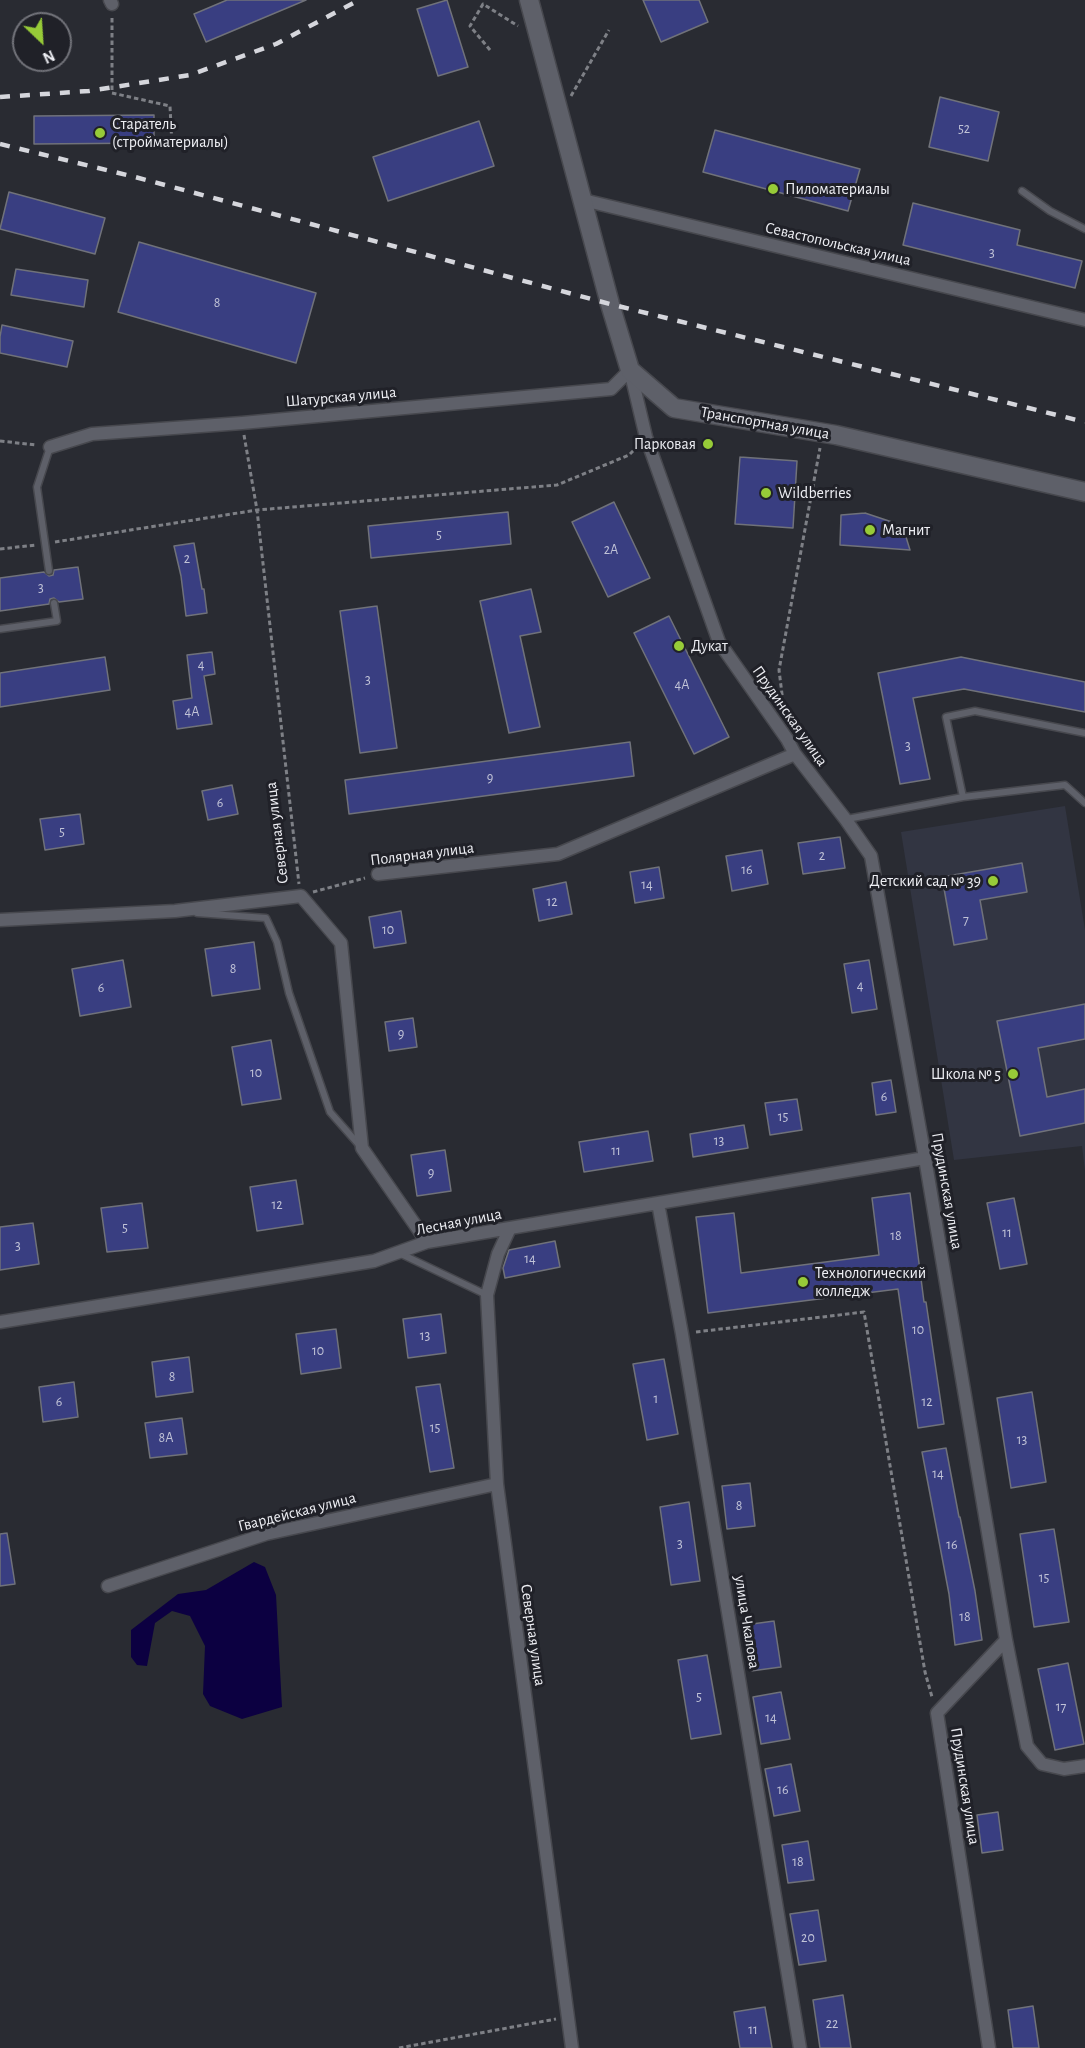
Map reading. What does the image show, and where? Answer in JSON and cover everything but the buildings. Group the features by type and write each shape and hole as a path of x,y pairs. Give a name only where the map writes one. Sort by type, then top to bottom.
{"street":[{"path":"529,0 610,304 630,370"},
{"name":"Севастопольская улица","path":"583,200 1085,320"},
{"name":"Шатурская улица","path":"50,447 92,434 242,423 611,388 630,370"},
{"name":"Транспортная улица","path":"630,370 674,408 858,440 1085,492"},
{"name":"Прудинская улица","path":"630,370 646,437 719,642 787,739 795,754 871,856 925,1158 1006,1640 937,1713 988,2048"},
{"name":"Полярная улица","path":"378,874 558,854 795,754"},
{"path":"0,920 175,911 301,896"},
{"name":"Северная улица","path":"301,896 341,943 362,1148 427,1242"},
{"name":"Лесная улица","path":"0,1322 374,1262 427,1242 925,1158"},
{"name":"улица Чкалова","path":"658,1203 682,1334 800,2048"},
{"name":"Северная улица","path":"510,1228 498,1254 487,1295 496,1484 572,2048"},
{"name":"Гвардейская улица","path":"108,1586 266,1534 496,1484"},
{"path":"1006,1640 1027,1746 1042,1764 1064,1769 1085,1766"}],"lane":[{"path":"1022,191 1050,211 1085,229"},
{"path":"50,447 37,487 50,571"},
{"path":"0,629 57,621 54,603"},
{"path":"963,796 946,717 975,711 1085,733"},
{"path":"846,820 963,796 1065,785 1085,803"},
{"path":"175,911 266,918 277,942 290,993 330,1112 362,1148"},
{"path":"399,1253 487,1295"}],"path":[{"path":"111,2 112,93 170,106 172,146"},
{"path":"490,50 470,26 483,4 540,39"},
{"path":"560,115 609,30"},
{"name":"Северная улица","path":"242,423 257,510 301,896"},
{"path":"787,739 779,670 822,434"},
{"path":"0,549 257,510 557,485 629,455 646,437"},
{"path":"0,441 50,447"},
{"name":"Полярная улица","path":"301,896 378,874"},
{"path":"682,1334 864,1312 925,1672 937,1713"},
{"path":"399,2048 567,2017"}],"shaded area":[{"path":"1065,806 1085,930 1085,1171 1082,1146 954,1160 901,832"},
{"path":"254,1562 265,1567 276,1595 282,1707 242,1719 210,1706 203,1694 205,1646 190,1616 172,1611 155,1623 147,1666 137,1665 131,1657 131,1630 178,1594 206,1590"}],"railway":[{"path":"0,97 89,91 190,75 276,44 359,0"},
{"path":"0,144 135,177 610,304 1085,422"}],"place":[{"name":"Старатель (стройматериалы)","path":"100,133"},
{"name":"Пиломатериалы","path":"773,189"},
{"name":"Парковая","path":"708,444"},
{"name":"Wildberries","path":"766,493"},
{"name":"Магнит","path":"870,530"},
{"name":"Дукат","path":"679,646"},
{"name":"Детский сад № 39","path":"993,881"},
{"name":"Школа № 5","path":"1013,1074"},
{"name":"Технологический колледж","path":"803,1282"}]}
